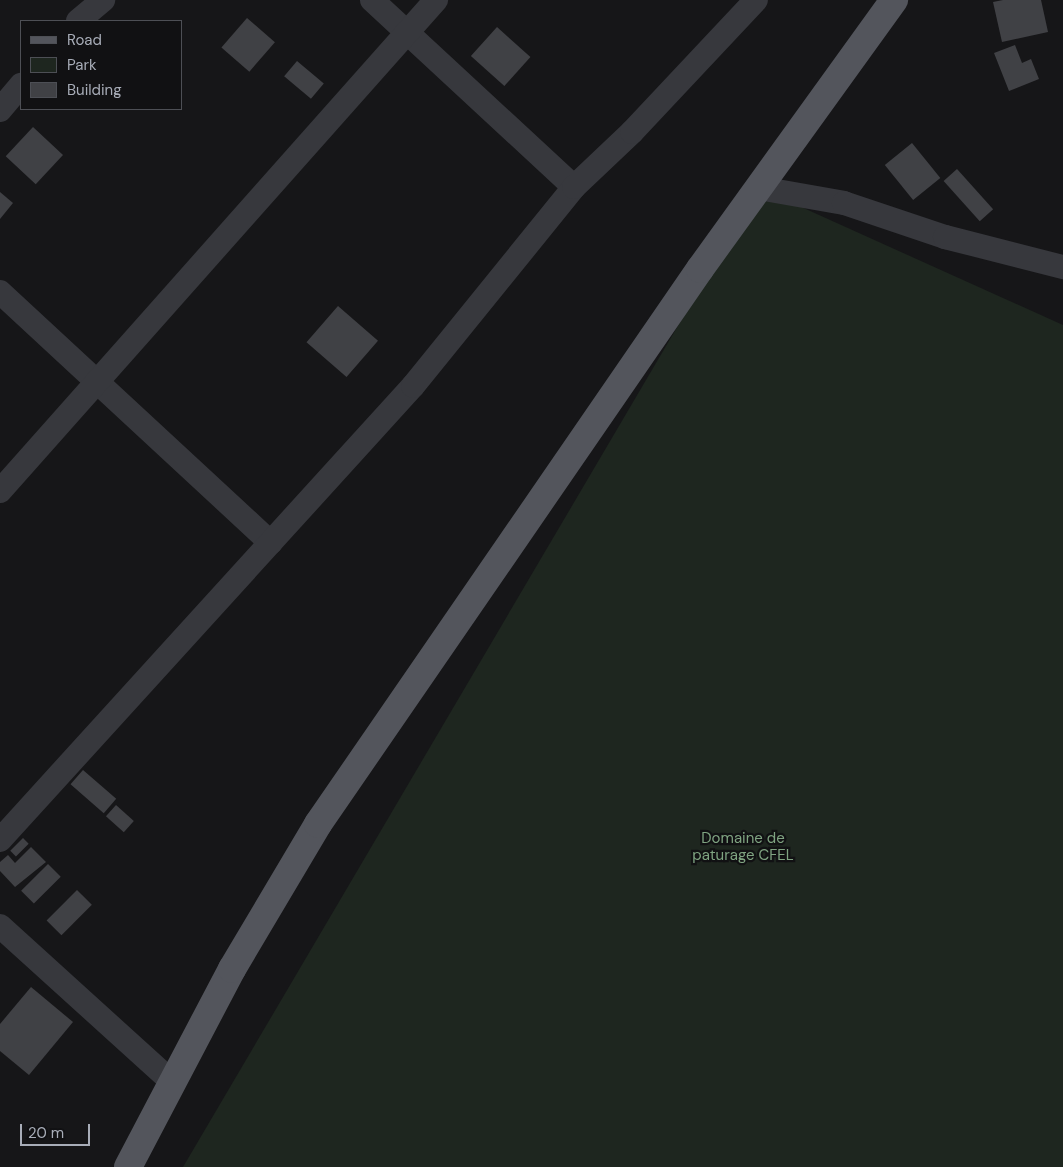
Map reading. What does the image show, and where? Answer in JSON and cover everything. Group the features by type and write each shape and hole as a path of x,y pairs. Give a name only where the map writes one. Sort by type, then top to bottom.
{"main road":[{"path":"128,1167 232,969 318,824 758,188 894,0"}],"street":[{"path":"79,20 103,0"},
{"path":"372,0 574,187"},
{"path":"0,491 436,0"},
{"path":"0,840 413,386 574,187 632,132 756,0"},
{"path":"0,110 20,86"},
{"path":"758,188 844,204 945,237 1063,267"},
{"path":"0,292 96,383 271,543"},
{"path":"0,926 172,1083"}],"green space":[{"name":"Domaine de paturage CFEL","path":"759,188 1063,325 1063,1167 183,1167"}],"building":[{"path":"1003,0 1041,0 1048,32 1002,42 993,2"},
{"path":"247,18 275,42 249,72 221,47"},
{"path":"497,27 530,57 504,86 471,56"},
{"path":"1015,45 1022,63 1031,59 1039,79 1009,91 994,53"},
{"path":"297,61 324,83 311,99 284,76"},
{"path":"33,127 63,155 36,184 6,156"},
{"path":"912,143 940,178 913,200 885,165"},
{"path":"957,169 993,209 980,221 944,181"},
{"path":"0,192 13,203 0,219"},
{"path":"338,306 378,341 347,377 307,342"},
{"path":"83,770 116,799 104,813 71,784"},
{"path":"116,805 134,821 124,832 106,816"},
{"path":"23,838 29,844 16,856 10,851"},
{"path":"31,847 46,862 15,887 0,871 0,862 8,855 15,863"},
{"path":"48,864 61,877 34,904 21,891"},
{"path":"77,890 92,905 61,935 47,920"},
{"path":"31,987 73,1022 29,1075 0,1051 0,1024"}]}
